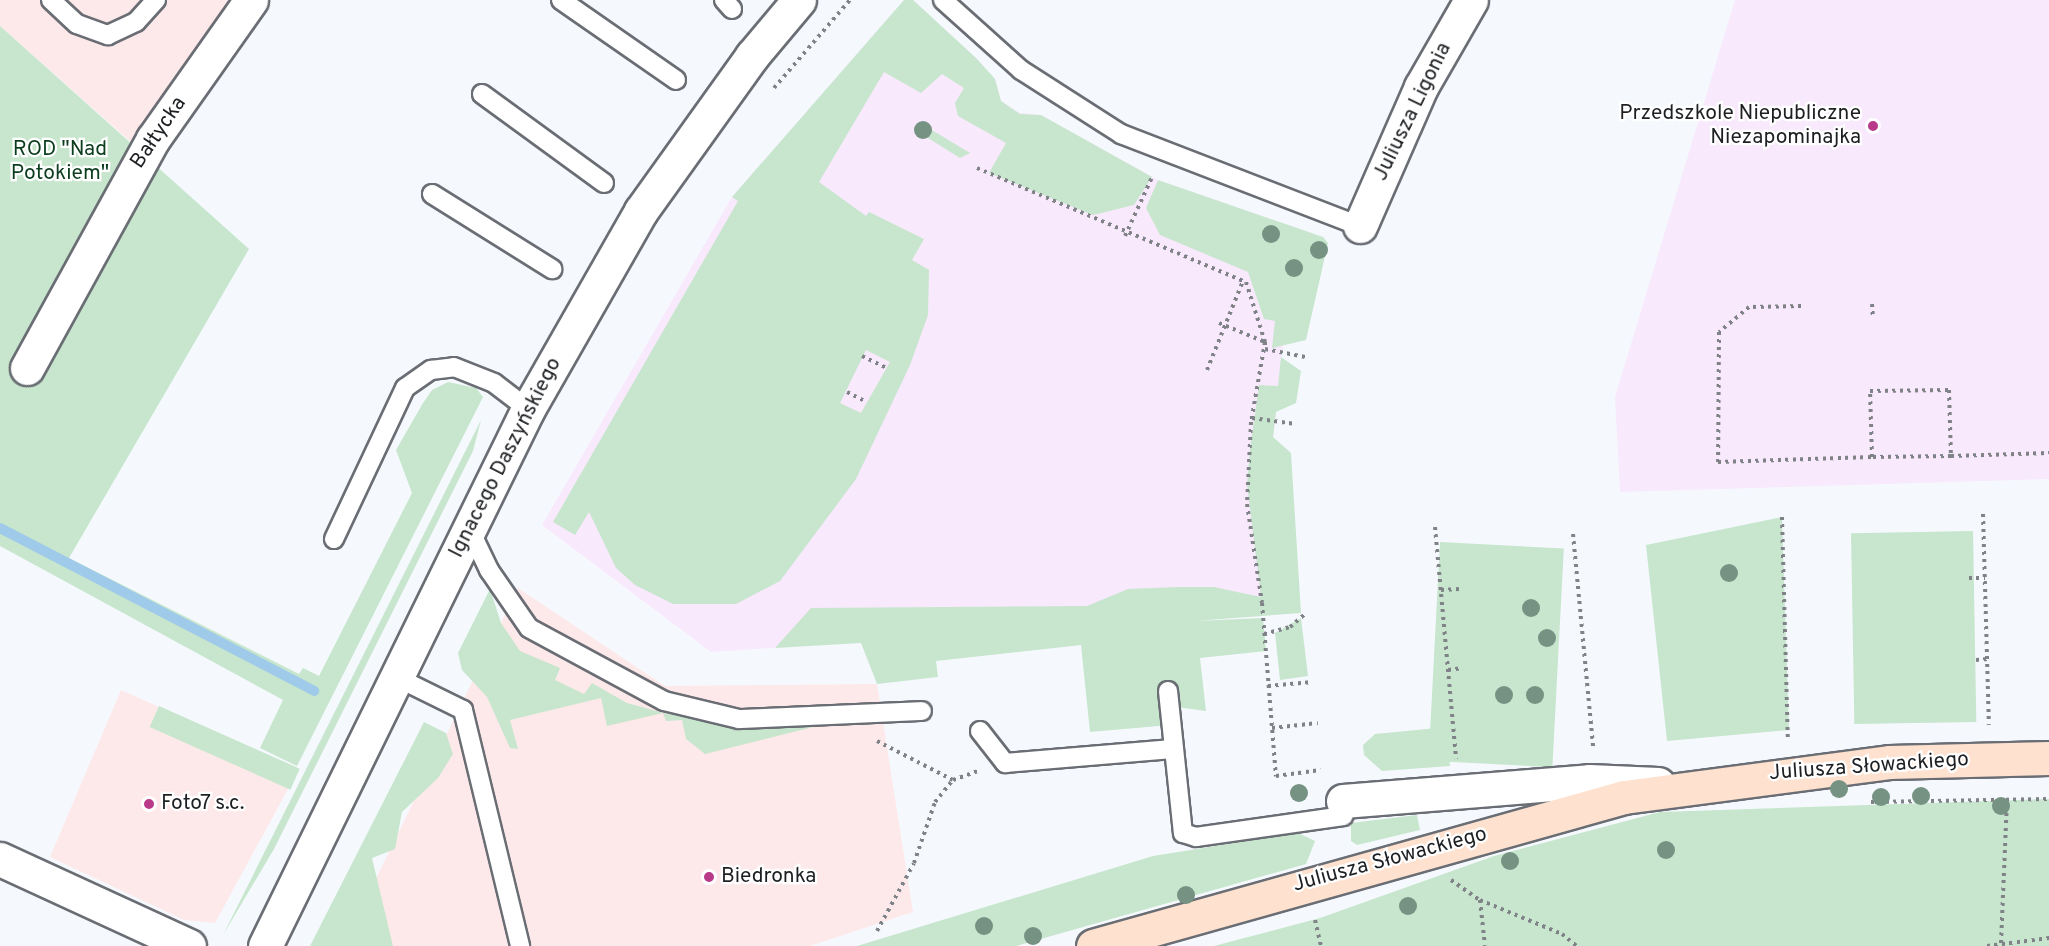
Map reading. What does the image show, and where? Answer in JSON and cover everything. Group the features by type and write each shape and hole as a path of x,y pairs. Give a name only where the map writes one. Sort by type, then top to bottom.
{"main road":[{"name":"Juliusza Słowackiego","path":"1093,946 1372,864 1690,785 1889,762 2049,758"}],"street":[{"name":"Bałtycka","path":"27,368 153,139 251,0"},
{"name":"Ignacego Daszyńskiego","path":"265,946 394,676 528,409 641,211 752,56 799,0"},
{"name":"Juliusza Ligonia","path":"1360,226 1421,87 1472,0"},
{"name":"Juliusza Słowackiego","path":"1344,809 1589,781 1690,785"},
{"path":"0,859 189,946"}],"lane":[{"path":"51,0 77,24 108,34 136,22 156,0"},
{"path":"561,0 676,80"},
{"path":"943,0 1021,70 1121,134 1360,226"},
{"path":"482,94 604,183"},
{"path":"432,194 552,269"},
{"path":"334,539 405,388 431,370 454,367 494,383 528,409"},
{"path":"469,528 489,570 530,628 664,701 739,719 835,717 922,711"},
{"path":"394,676 463,710 520,946"},
{"path":"1167,691 1183,833 1196,837 1344,809"},
{"path":"980,731 1005,763 1172,749"}],"path":[{"path":"772,91 850,0"},
{"path":"977,168 1243,281 1265,342 1252,418 1247,504 1264,634 1276,776 1321,770"},
{"path":"1125,236 1155,168"},
{"path":"1207,370 1243,281"},
{"path":"1872,304 1873,318"},
{"path":"1801,306 1749,307 1719,332 1718,462 2049,453"},
{"path":"1219,323 1265,342"},
{"path":"1265,349 1305,357"},
{"path":"862,356 887,368"},
{"path":"1872,457 1870,392 1949,390 1951,456"},
{"path":"847,392 867,402"},
{"path":"1252,418 1296,424"},
{"path":"1983,514 1989,735"},
{"path":"1782,517 1788,745"},
{"path":"1435,527 1458,771"},
{"path":"1573,534 1595,759"},
{"path":"1969,578 1985,578"},
{"path":"1440,590 1459,589"},
{"path":"1264,634 1290,627 1306,613"},
{"path":"1976,660 1988,659"},
{"path":"1448,670 1463,668"},
{"path":"1268,686 1313,681"},
{"path":"835,717 953,780 935,802 914,863 878,931"},
{"path":"1272,728 1318,723"},
{"path":"2001,943 2007,800"},
{"path":"1444,876 1480,900 1562,934 1577,946"},
{"path":"1480,900 1485,946"},
{"path":"1313,915 1321,946"},
{"path":"1987,946 2049,938"}],"shaded area":[{"path":"0,0 232,0 132,143 0,26"},
{"path":"904,0 913,0 976,58 995,79 1001,101 1020,113 1041,115 1158,180 1312,233 1282,352 1271,461 1283,613 711,652 542,525 732,197"},
{"path":"1735,0 2049,0 2049,479 1620,492 1615,397"},
{"path":"518,588 665,686 877,684 913,912 810,946 343,946"},
{"path":"121,690 299,769 215,923 184,920 50,857"}],"green space":[{"path":"904,0 913,0 976,58 995,79 1001,101 1020,114 1041,115 1152,177 1134,205 1093,215 989,173 1006,143 958,116 955,103 964,88 942,74 921,93 884,72 819,182 866,216 869,212 924,239 912,260 929,270 928,315 910,365 856,479 780,581 736,604 673,604 635,585 616,568 589,512 575,535 553,522 738,201 732,197","holes":["866,350 890,362 861,413 840,403"]},
{"name":"ROD \"Nad Potokiem\"","path":"0,26 249,249 69,558 299,674 303,668 319,676 412,493 396,450 423,403 432,390 448,382 476,388 483,397 297,766 260,748 283,700 0,546"},
{"path":"921,126 925,126 970,153 960,158 920,133"},
{"path":"1158,180 1323,237 1328,243 1306,340 1272,348 1275,321 1264,319 1248,272 1160,235 1146,208"},
{"path":"1281,357 1301,371 1296,403 1276,412 1273,437 1291,453 1301,613 1194,621 1263,618 1266,651 1200,658 1206,711 1169,706 1170,725 1090,732 1081,645 936,661 938,677 877,684 861,643 775,648 811,608 1087,606 1128,589 1177,587 1214,587 1261,597 1247,484 1259,385 1278,386"},
{"path":"481,420 473,451 274,849 223,935"},
{"path":"1782,517 1789,730 1667,741 1646,545"},
{"path":"1973,531 1976,722 1854,724 1851,533"},
{"path":"1440,542 1564,548 1552,767 1429,761"},
{"path":"490,589 501,623 520,651 560,668 555,680 584,694 592,683 627,703 729,726 813,727 705,754 686,739 682,720 666,721 663,713 607,726 601,698 510,720 518,749 510,748 487,697 462,670 458,653"},
{"path":"1301,618 1308,676 1280,680 1275,633"},
{"path":"159,706 300,769 290,790 150,727"},
{"path":"424,722 446,733 453,754 438,778 402,812 395,849 372,858 393,946 310,946"},
{"path":"1447,727 1450,766 1382,771 1364,755 1363,745 1375,734"},
{"path":"2049,799 2049,946 1214,946 1320,918 1494,856 1660,812"},
{"path":"1417,815 1420,830 1357,845 1351,841 1351,823"},
{"path":"1298,833 1315,841 1306,864 1016,946 857,946 1153,856"}],"waterway":[{"path":"0,528 314,691"}],"place":[{"name":"Przedszkole Niepubliczne Niezapominajka","path":"1873,126"},
{"name":"Foto7 s.c.","path":"149,804"},
{"name":"Biedronka","path":"709,877"}]}
